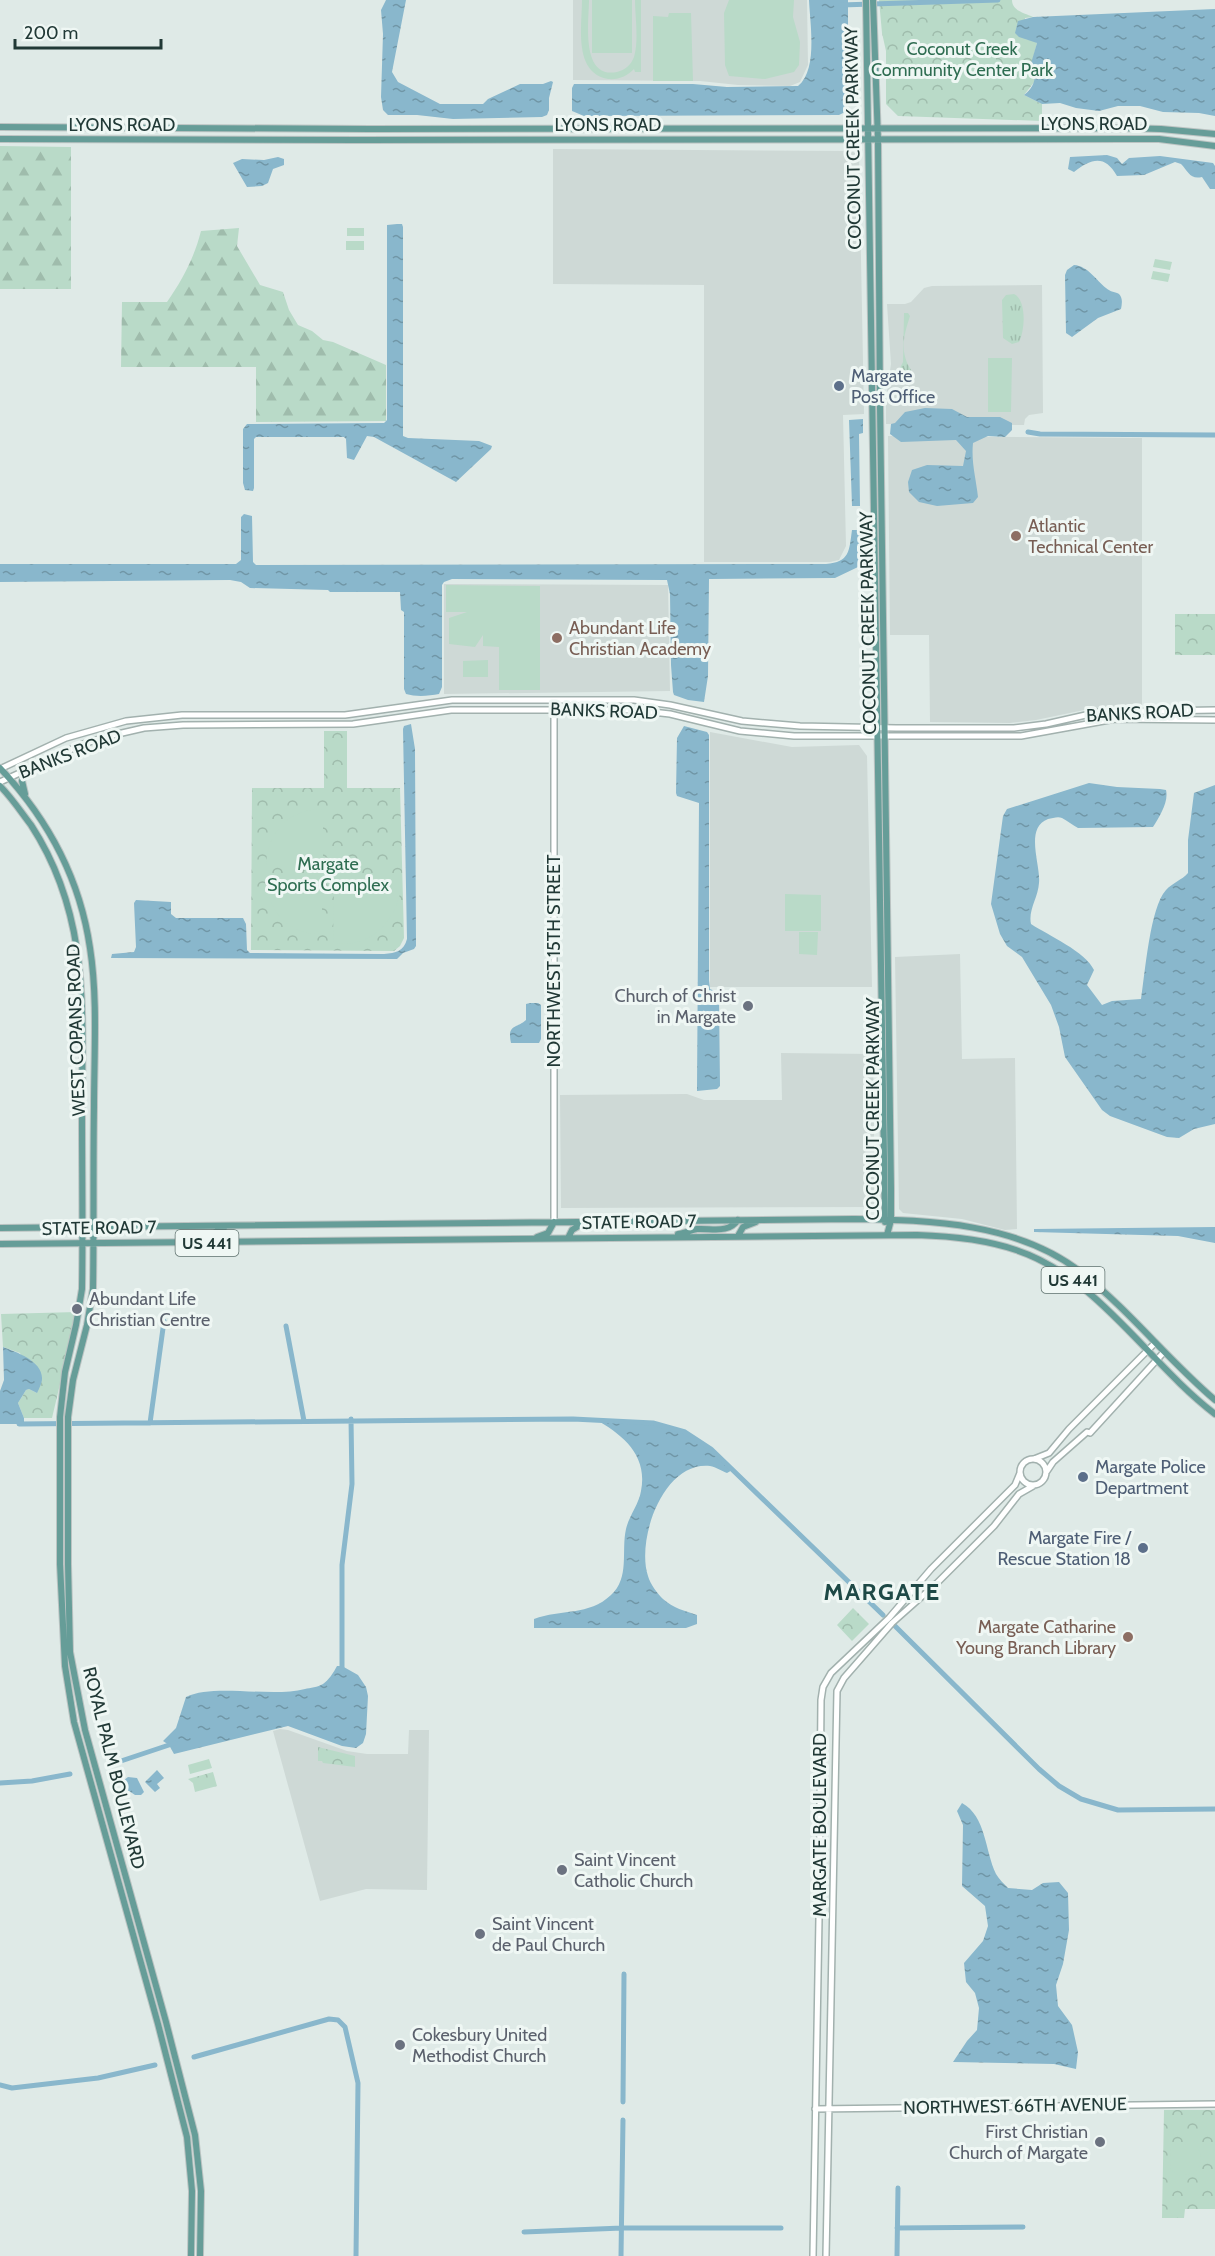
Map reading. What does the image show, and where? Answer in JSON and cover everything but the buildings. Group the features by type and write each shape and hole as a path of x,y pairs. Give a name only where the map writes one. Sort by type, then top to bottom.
{"main road":[{"name":"COCONUT CREEK PARKWAY","path":"866,0 870,12 878,129 889,1071 887,1235"},
{"name":"COCONUT CREEK PARKWAY","path":"873,0 870,12 868,140 881,1064 888,1220"},
{"name":"LYONS ROAD","path":"0,127 1125,128 1215,135"},
{"name":"LYONS ROAD","path":"0,139 1159,139 1215,146"},
{"name":"WEST COPANS ROAD","path":"0,768 49,830 80,901 91,949 94,1066 93,1244"},
{"path":"26,798 22,781 27,770"},
{"name":"WEST COPANS ROAD","path":"0,784 21,811 50,858 62,884 76,939 81,984 83,1244"},
{"path":"881,1064 883,1069 889,1071"},
{"path":"669,1237 696,1229 726,1229 738,1220"},
{"name":"STATE ROAD 7","path":"0,1228 738,1220 888,1220 962,1226 1013,1237 1050,1252 1083,1274 1215,1400"},
{"path":"738,1236 743,1227 762,1220"},
{"path":"533,1238 548,1233 554,1222"},
{"path":"568,1238 572,1230 586,1222"},
{"path":"202,1242 205,1237 228,1226"},
{"name":"STATE ROAD 7","path":"0,1244 887,1235 939,1236 986,1242 1017,1250 1061,1272 1090,1294 1156,1360 1215,1414"},
{"name":"ROYAL PALM BOULEVARD","path":"83,1244 80,1305 68,1355 60,1416 60,1594 65,1666 74,1722 187,2137 192,2192 191,2256"},
{"name":"ROYAL PALM BOULEVARD","path":"93,1244 91,1307 75,1371 68,1431 70,1652 85,1730 195,2135 201,2191 200,2256"},
{"path":"1061,1272 1070,1270 1083,1274"},
{"path":"109,1849 116,1856 120,1856"},
{"path":"113,1866 125,1877"}],"street":[{"name":"NORTHWEST 15TH STREET","path":"554,700 554,1222"},
{"name":"BANKS ROAD","path":"0,768 83,732 152,717 345,715 443,701 634,700 670,705 742,722 800,726 876,727 1014,728 1046,724 1099,712 1215,710"},
{"name":"BANKS ROAD","path":"0,784 9,777 100,738 153,727 353,724 451,710 554,709 652,712 730,729 776,735 1021,736 1115,719 1215,720"},
{"path":"1155,1343 1051,1450 1026,1462 1020,1473 1026,1483 1033,1486 1042,1483 1053,1462 1087,1432 1090,1433 1164,1352"},
{"path":"1116,1381 1126,1382 1123,1395"},
{"path":"1034,1459 1043,1463 1047,1472"},
{"name":"MARGATE BOULEVARD","path":"813,2256 820,1700 823,1687 831,1672 889,1618 933,1566 1015,1485 1020,1473"},
{"name":"MARGATE BOULEVARD","path":"826,2256 837,1690 844,1678 892,1623 1002,1518 1020,1494 1033,1486"},
{"name":"NORTHWEST 66TH AVENUE","path":"815,2109 1215,2104"}],"shaded area":[{"path":"573,0 807,0 808,65 800,82 790,86 738,85 700,81 573,80"},
{"path":"553,149 851,151 859,155 864,414 843,415 846,546 839,560 830,562 704,562 704,285 553,284"},
{"path":"1042,285 1043,413 1029,415 1024,425 886,424 886,398 891,364 887,304 911,302 924,288 932,286"},
{"name":"Atlantic Technical Center","path":"888,436 1142,438 1142,706 1089,709 1010,723 930,722 929,635 890,635"},
{"name":"Abundant Life Christian Academy","path":"444,584 668,585 670,691 444,694"},
{"path":"710,732 792,747 859,745 867,756 872,987 710,987"},
{"path":"960,954 962,1059 1015,1058 1017,1229 1005,1230 962,1219 903,1213 899,1209 895,957"},
{"path":"781,1053 873,1054 875,1207 561,1208 560,1095 687,1094 704,1100 782,1100"},
{"path":"280,1729 347,1751 367,1754 408,1754 409,1730 429,1730 427,1890 366,1889 320,1901 273,1731"}],"green space":[{"path":"582,0 589,0 588,34 592,58 597,67 605,72 617,72 627,67 634,57 637,36 635,0 641,0 641,72 635,72 634,69 623,77 608,79 597,75 589,68 582,47"},
{"path":"592,0 632,0 632,53 592,53"},
{"path":"729,0 794,0 793,17 800,42 799,65 794,72 765,79 729,76 725,65 724,13"},
{"name":"Coconut Creek Community Center Park","path":"879,0 1012,0 1014,7 1033,17 1025,18 1025,39 1037,43 1030,70 1035,74 1035,81 1024,95 1042,104 1042,121 898,116 886,104 886,51"},
{"path":"669,13 691,13 693,81 653,81 653,16 668,17"},
{"path":"981,46 996,47 996,69 981,69"},
{"path":"0,146 71,147 71,289 0,289"},
{"path":"239,228 237,246 260,285 283,292 289,310 298,325 312,331 323,340 333,342 386,365 386,421 256,422 256,367 121,367 122,302 167,302 187,268 201,231"},
{"path":"347,228 364,228 364,236 347,236"},
{"path":"346,241 364,241 364,250 346,250"},
{"path":"1155,259 1172,262 1170,270 1153,267"},
{"path":"1153,271 1170,274 1168,282 1151,279"},
{"path":"1014,294 1021,302 1023,309 1023,331 1019,342 1012,344 1003,338 1002,300 1006,295"},
{"path":"904,313 910,316 904,350 911,370 910,374 905,377 898,372 903,362"},
{"path":"988,358 1012,358 1011,412 988,412"},
{"path":"446,585 540,586 540,690 499,690 499,647 483,646 483,635 475,647 449,644 449,618 467,612 446,612"},
{"path":"1175,614 1215,614 1215,655 1175,655"},
{"path":"488,660 488,677 463,677 463,661"},
{"name":"Margate Sports Complex","path":"324,731 347,731 347,788 400,788 404,938 394,951 251,950 252,788 324,788"},
{"path":"323,809 323,862 319,866 266,866 271,843 282,825 300,813"},
{"path":"266,877 319,877 322,882 322,934 299,930 281,918 270,900"},
{"path":"339,878 402,878 397,905 391,917 373,935 361,941 348,944 333,943 334,883"},
{"path":"785,894 821,895 821,931 785,931"},
{"path":"799,932 818,932 817,955 799,954"},
{"path":"77,1312 52,1418 24,1418 18,1403 26,1390 37,1393 20,1353 3,1347 1,1314"},
{"path":"853,1608 869,1624 852,1641 837,1625"},
{"path":"318,1747 355,1756 355,1767 318,1761"},
{"path":"209,1759 212,1768 190,1774 188,1765"},
{"path":"213,1772 217,1786 195,1792 193,1783 188,1779"},
{"path":"1164,2110 1215,2110 1215,2209 1185,2209 1184,2218 1162,2218"},
{"path":"1173,2145 1196,2145 1201,2159 1194,2173 1181,2176 1171,2170 1170,2149"}],"water":[{"path":"386,0 406,0 392,72 398,82 440,104 483,104 488,99 520,84 543,84 551,81 553,82 547,115 453,119 388,115 383,110 381,97 383,34 381,10"},
{"path":"809,0 848,0 848,104 845,112 839,115 584,116 572,111 574,84 798,86 804,79 811,58"},
{"path":"1215,9 1215,116 1163,112 1140,106 1118,106 1099,111 1060,103 1042,104 1024,95 1031,89 1034,80 1035,74 1029,70 1037,43 1019,37 1015,33 1018,21 1033,17"},
{"path":"1107,155 1117,158 1122,164 1129,158 1160,156 1213,163 1215,189 1210,189 1202,177 1192,176 1181,164 1175,162 1144,175 1117,176 1108,165 1098,161 1087,164 1074,172 1068,169 1070,157"},
{"path":"278,157 284,159 284,165 273,169 268,183 262,186 247,187 233,163 242,159 264,160"},
{"path":"402,224 403,436 479,441 492,446 491,449 456,482 374,437 367,436 354,460 347,458 344,437 256,437 254,439 254,488 253,491 245,490 243,429 247,424 384,423 387,420 387,225"},
{"path":"1074,265 1084,268 1108,289 1119,294 1122,303 1121,309 1098,318 1072,337 1066,333 1065,275 1067,270"},
{"path":"925,408 952,409 967,417 1000,417 1012,423 1012,430 1005,437 988,436 973,443 973,463 978,497 973,503 937,506 919,502 909,492 908,482 912,470 927,465 963,466 966,451 956,440 901,442 890,434 891,424 895,423 905,412"},
{"path":"863,419 863,433 859,434 860,506 852,506 849,420"},
{"path":"244,514 252,516 253,562 256,565 826,564 844,558 850,544 852,530 862,530 862,555 858,567 835,578 709,579 708,676 704,702 688,700 674,695 673,692 670,594 667,580 452,579 444,582 442,585 442,687 439,694 422,696 406,694 404,689 404,612 401,610 400,592 330,592 328,590 250,588 241,582 230,580 0,582 0,564 236,564 241,560 241,517"},
{"path":"411,724 415,749 416,946 414,949 403,953 397,959 111,958 112,954 134,952 136,947 134,903 136,900 171,902 171,914 176,918 243,918 246,924 247,950 250,953 384,954 402,949 407,939 403,729 404,726"},
{"path":"684,726 707,732 709,735 709,980 710,989 717,992 719,996 720,1086 717,1089 697,1091 699,803 677,796 676,793 677,738"},
{"path":"1089,783 1160,789 1166,790 1167,795 1163,809 1153,827 1078,828 1057,817 1048,819 1037,830 1035,848 1039,883 1030,919 1031,924 1066,944 1090,963 1094,970 1087,985 1102,1005 1112,1001 1141,999 1152,925 1160,899 1171,885 1188,873 1188,840 1194,793 1215,785 1215,1124 1194,1129 1179,1138 1167,1137 1110,1116 1102,1110 1065,1057 1059,1027 1051,1005 1022,957 1007,946 1000,934 991,904 1003,816 1007,809"},
{"path":"526,1004 541,1005 541,1039 539,1043 511,1043 511,1030 526,1020"},
{"path":"1215,1227 1215,1243 1178,1236 1034,1232 1034,1229"},
{"path":"3,1347 34,1362 41,1373 42,1381 37,1393 26,1390 18,1403 24,1424 0,1424 0,1391 4,1380"},
{"path":"595,1419 652,1423 674,1428 691,1435 734,1469 727,1473 710,1466 693,1468 679,1476 667,1489 650,1524 645,1561 650,1582 667,1602 697,1615 697,1624 686,1628 534,1628 534,1619 584,1609 602,1602 611,1595 621,1581 626,1529 641,1491 641,1467 624,1439"},
{"path":"337,1666 342,1666 358,1675 366,1687 368,1696 366,1734 363,1743 356,1748 342,1746 288,1726 174,1754 169,1745 163,1741 176,1728 186,1697 211,1691 276,1692 312,1688 325,1683"},
{"path":"157,1770 164,1778 157,1784 160,1788 155,1792 145,1782"},
{"path":"128,1777 137,1778 144,1792 141,1795 135,1795 129,1791 124,1792 124,1780"},
{"path":"962,1803 976,1816 996,1874 1008,1888 1032,1890 1043,1883 1059,1882 1068,1893 1069,1930 1063,1964 1056,1985 1058,2006 1072,2025 1078,2052 1076,2069 1054,2064 953,2062 977,2030 979,2008 975,1993 966,1982 964,1963 983,1941 988,1926 985,1906 962,1886 963,1825 957,1811"}],"waterway":[{"path":"841,5 998,0"},
{"path":"1028,432 1040,434 1215,435"},
{"path":"150,1423 164,1321"},
{"path":"286,1326 304,1421"},
{"path":"342,1672 342,1565 352,1484 351,1419"},
{"path":"19,1424 573,1419 653,1423 685,1432 711,1449 883,1615"},
{"path":"895,1626 1039,1769 1059,1786 1081,1799 1118,1810 1215,1809"},
{"path":"115,1763 175,1743"},
{"path":"0,1783 32,1781 70,1774"},
{"path":"623,2102 624,1974"},
{"path":"194,2057 329,2019 338,2020 345,2027 358,2083 356,2256"},
{"path":"0,2085 12,2088 98,2078 155,2065"},
{"path":"621,2256 623,2120"},
{"path":"897,2256 898,2188"},
{"path":"897,2228 1023,2227"},
{"path":"524,2232 622,2228 781,2228"}],"place":[{"name":"Margate Post Office","path":"839,386"},
{"name":"Atlantic Technical Center","path":"1016,536"},
{"name":"Abundant Life Christian Academy","path":"557,638"},
{"name":"Church of Christ in Margate","path":"748,1006"},
{"name":"Abundant Life Christian Centre","path":"77,1309"},
{"name":"Margate Police Department","path":"1083,1477"},
{"name":"Margate Fire / Rescue Station 18","path":"1143,1548"},
{"name":"Margate Catharine Young Branch Library","path":"1128,1637"},
{"name":"Saint Vincent Catholic Church","path":"562,1870"},
{"name":"Saint Vincent de Paul Church","path":"480,1934"},
{"name":"Cokesbury United Methodist Church","path":"400,2045"},
{"name":"First Christian Church of Margate","path":"1100,2142"}],"district":[{"name":"MARGATE","path":"882,1591"}]}
